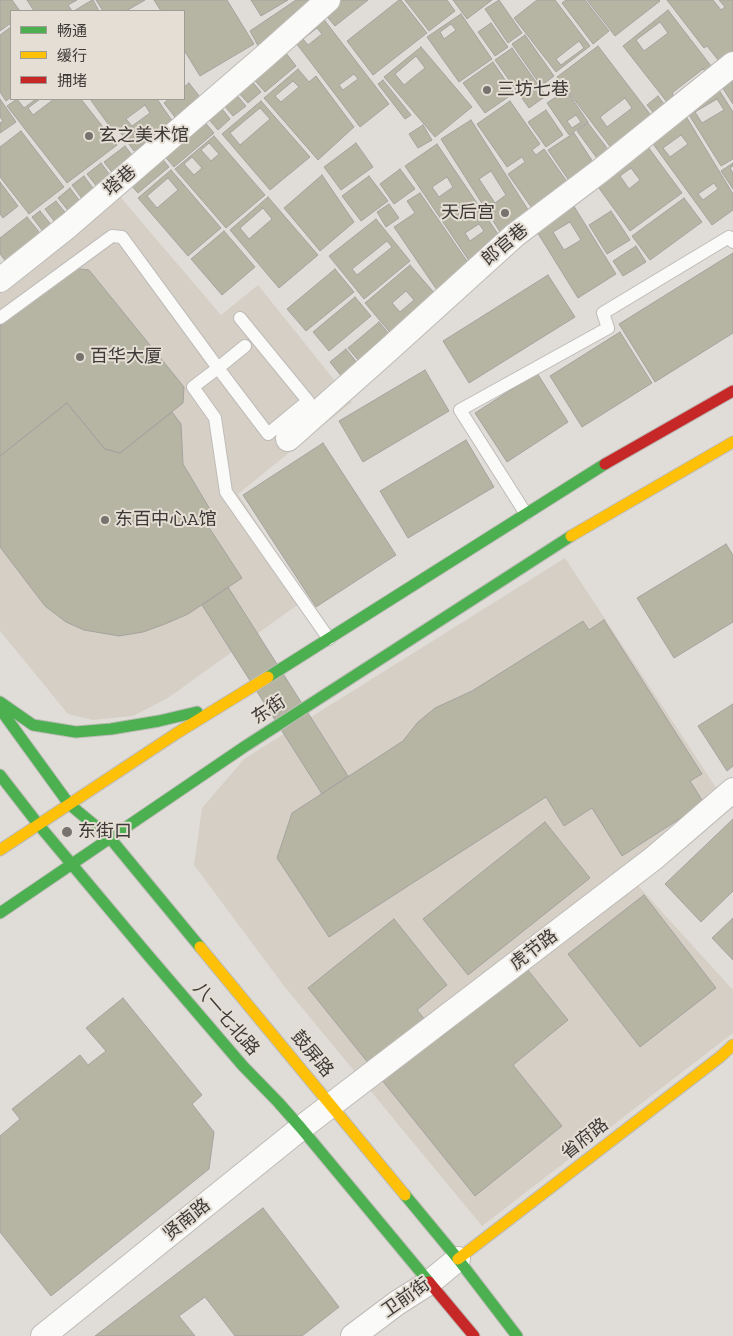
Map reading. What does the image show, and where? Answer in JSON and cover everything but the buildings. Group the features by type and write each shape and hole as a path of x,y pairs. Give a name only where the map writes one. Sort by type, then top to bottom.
{"main road":[{"path":"0,850 177,734 587,475 733,391"},
{"name":"东街","path":"0,912 244,747 562,542 733,442"},
{"path":"0,702 33,724 76,732 160,721 221,707"},
{"path":"0,709 69,804"},
{"name":"八一七北路","path":"0,774 71,864 236,1058 301,1128 430,1282"},
{"name":"鼓屏路","path":"69,804 110,838 458,1260 517,1336"},
{"name":"省府路","path":"458,1260 733,1045"},
{"path":"430,1282 474,1336"}],"street":[{"name":"塔巷","path":"0,280 68,226 328,0"},
{"name":"郎官巷","path":"278,436 380,357 515,235 600,171 733,64"},
{"name":"虎节路","path":"331,1105 654,858 733,790"},
{"name":"贤南路","path":"43,1336 331,1105"},
{"name":"卫前街","path":"353,1336 458,1260"}],"lane":[{"path":"0,318 112,236 122,237 218,368 278,436 308,401 240,318"},
{"path":"526,514 460,410 608,328 603,313 729,236 733,242"},
{"path":"245,346 193,387 214,418 226,492 329,639"}],"shaded area":[{"path":"117,193 221,315 258,285 352,402 238,494 307,598 168,698 133,716 93,720 68,714 0,631 0,289"},
{"path":"565,558 719,792 634,881 733,990 733,1033 482,1226 284,986 194,865 202,808 244,759"}],"traffic: fast":[{"path":"268,677 605,464"},
{"path":"0,913 244,747 571,536"},
{"path":"0,702 33,725 76,732 111,729 197,712"},
{"path":"0,709 69,804 110,838 200,947"},
{"path":"0,775 38,824 147,954 243,1066 301,1128 429,1282"},
{"path":"405,1195 458,1259 517,1336"}],"traffic: slow":[{"path":"571,536 733,442"},
{"path":"0,850 177,733 268,677"},
{"path":"200,947 405,1195"},
{"path":"458,1259 733,1045"}],"traffic: jam":[{"path":"605,464 733,391"},
{"path":"429,1282 474,1336"}],"place":[{"name":"三坊七巷","path":"487,90"},
{"name":"玄之美术馆","path":"89,136"},
{"name":"天后宫","path":"505,213"},
{"name":"百华大厦","path":"80,357"},
{"name":"东百中心A馆","path":"105,520"},
{"name":"东街口","path":"67,832"}]}
